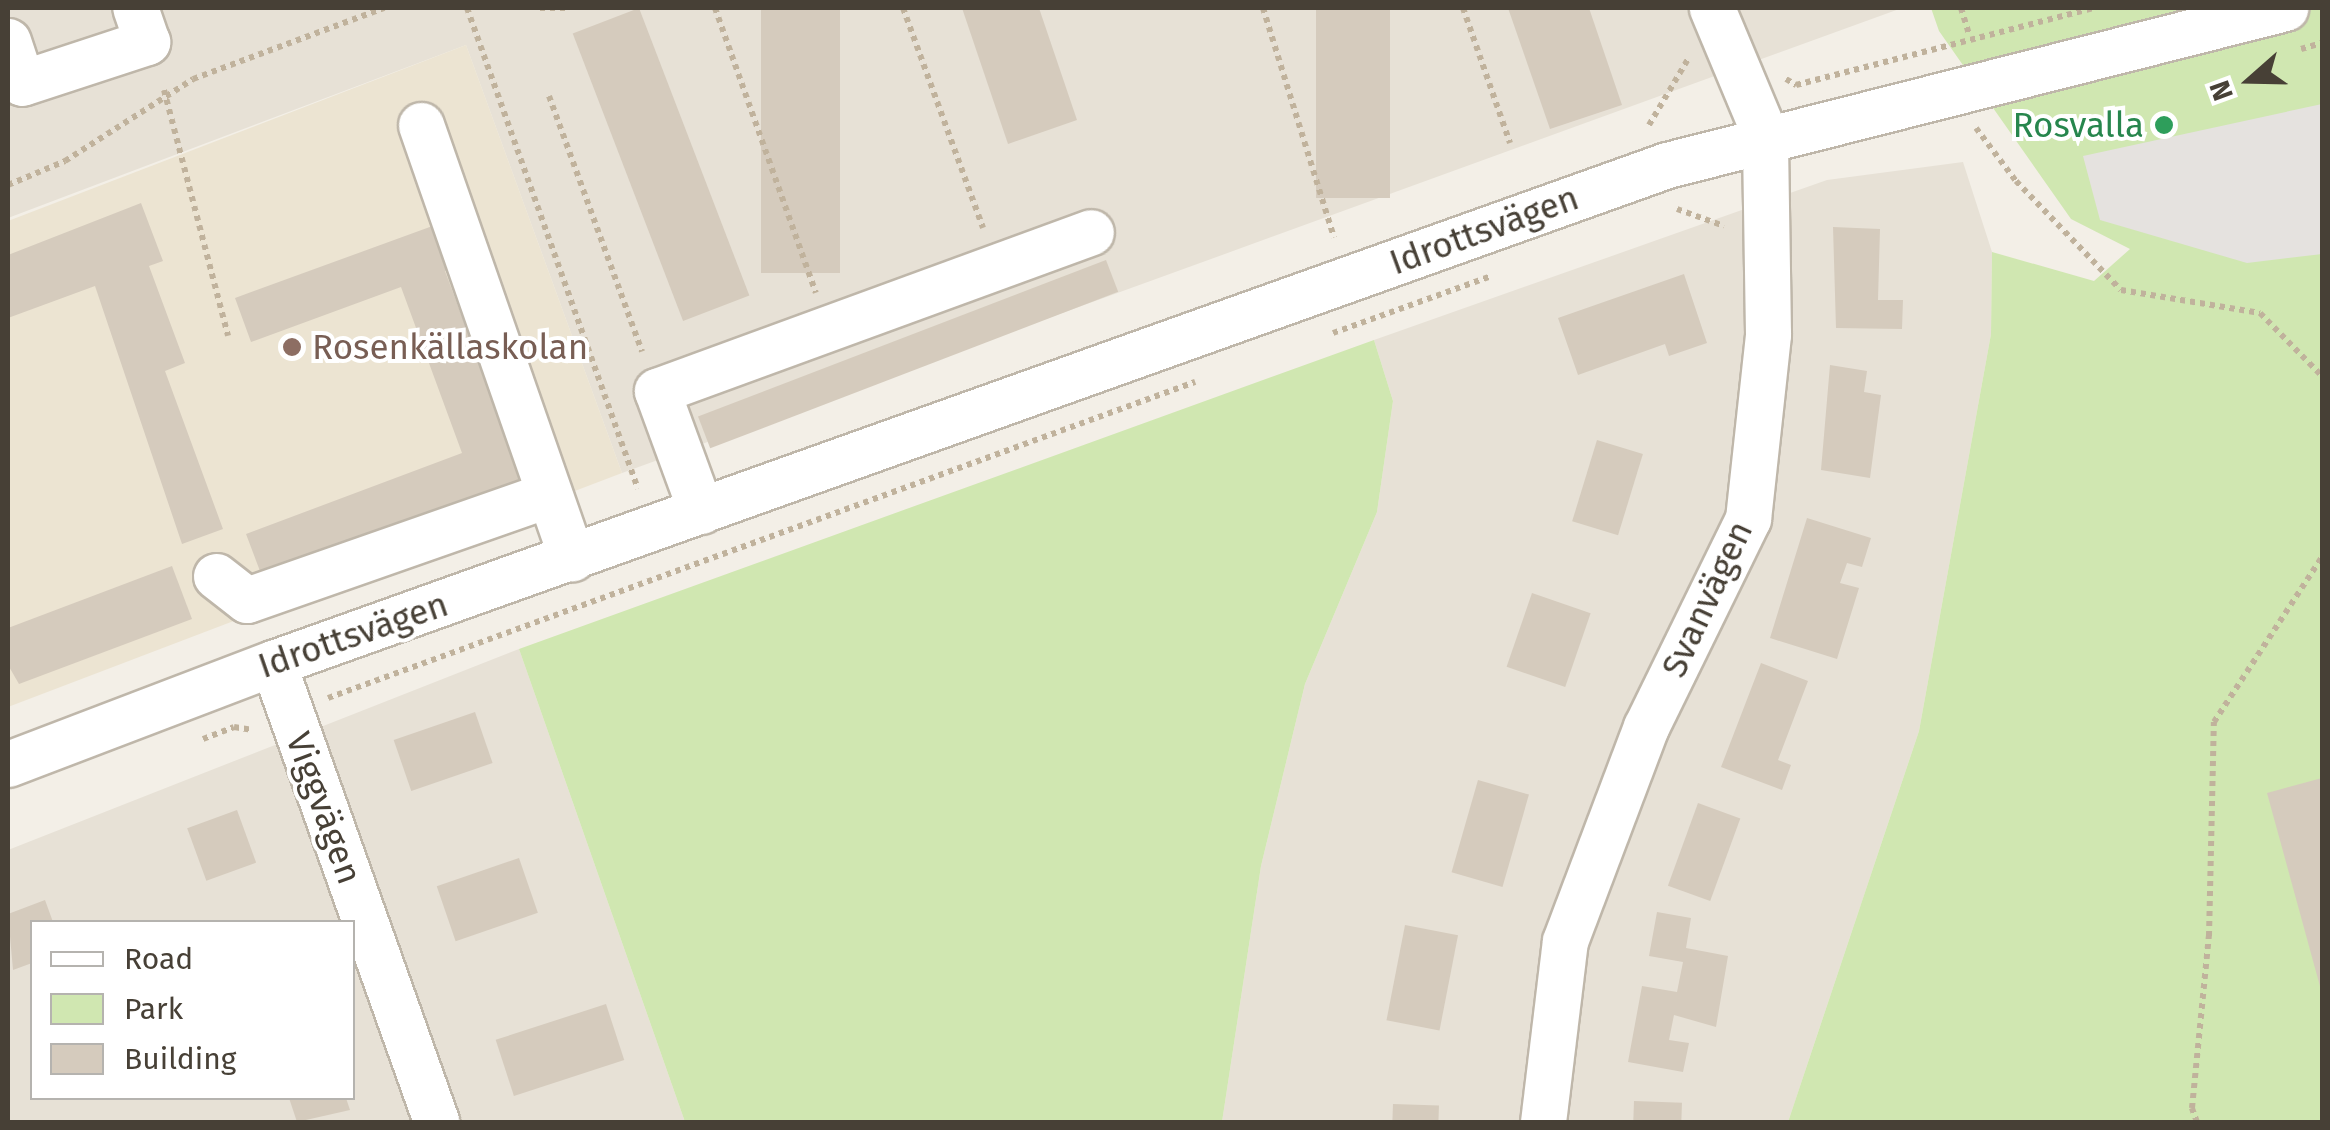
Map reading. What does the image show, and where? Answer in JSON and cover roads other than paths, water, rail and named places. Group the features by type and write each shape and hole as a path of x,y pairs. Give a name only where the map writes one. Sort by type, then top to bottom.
{"street":[{"name":"Svanvägen","path":"1543,1122 1565,941 1646,727 1748,519 1768,334 1765,135 1712,8"},
{"name":"Idrottsvägen","path":"8,764 273,663 1765,135 2285,8"},
{"path":"8,41 22,83 141,25"},
{"path":"420,125 572,558"},
{"path":"701,511 656,391 1091,232"},
{"path":"216,576 247,600 549,494"},
{"name":"Viggvägen","path":"273,663 436,1122"}],"place":[{"name":"Rosvalla","path":"2164,125"},
{"name":"Rosenkällaskolan","path":"292,347"}]}
